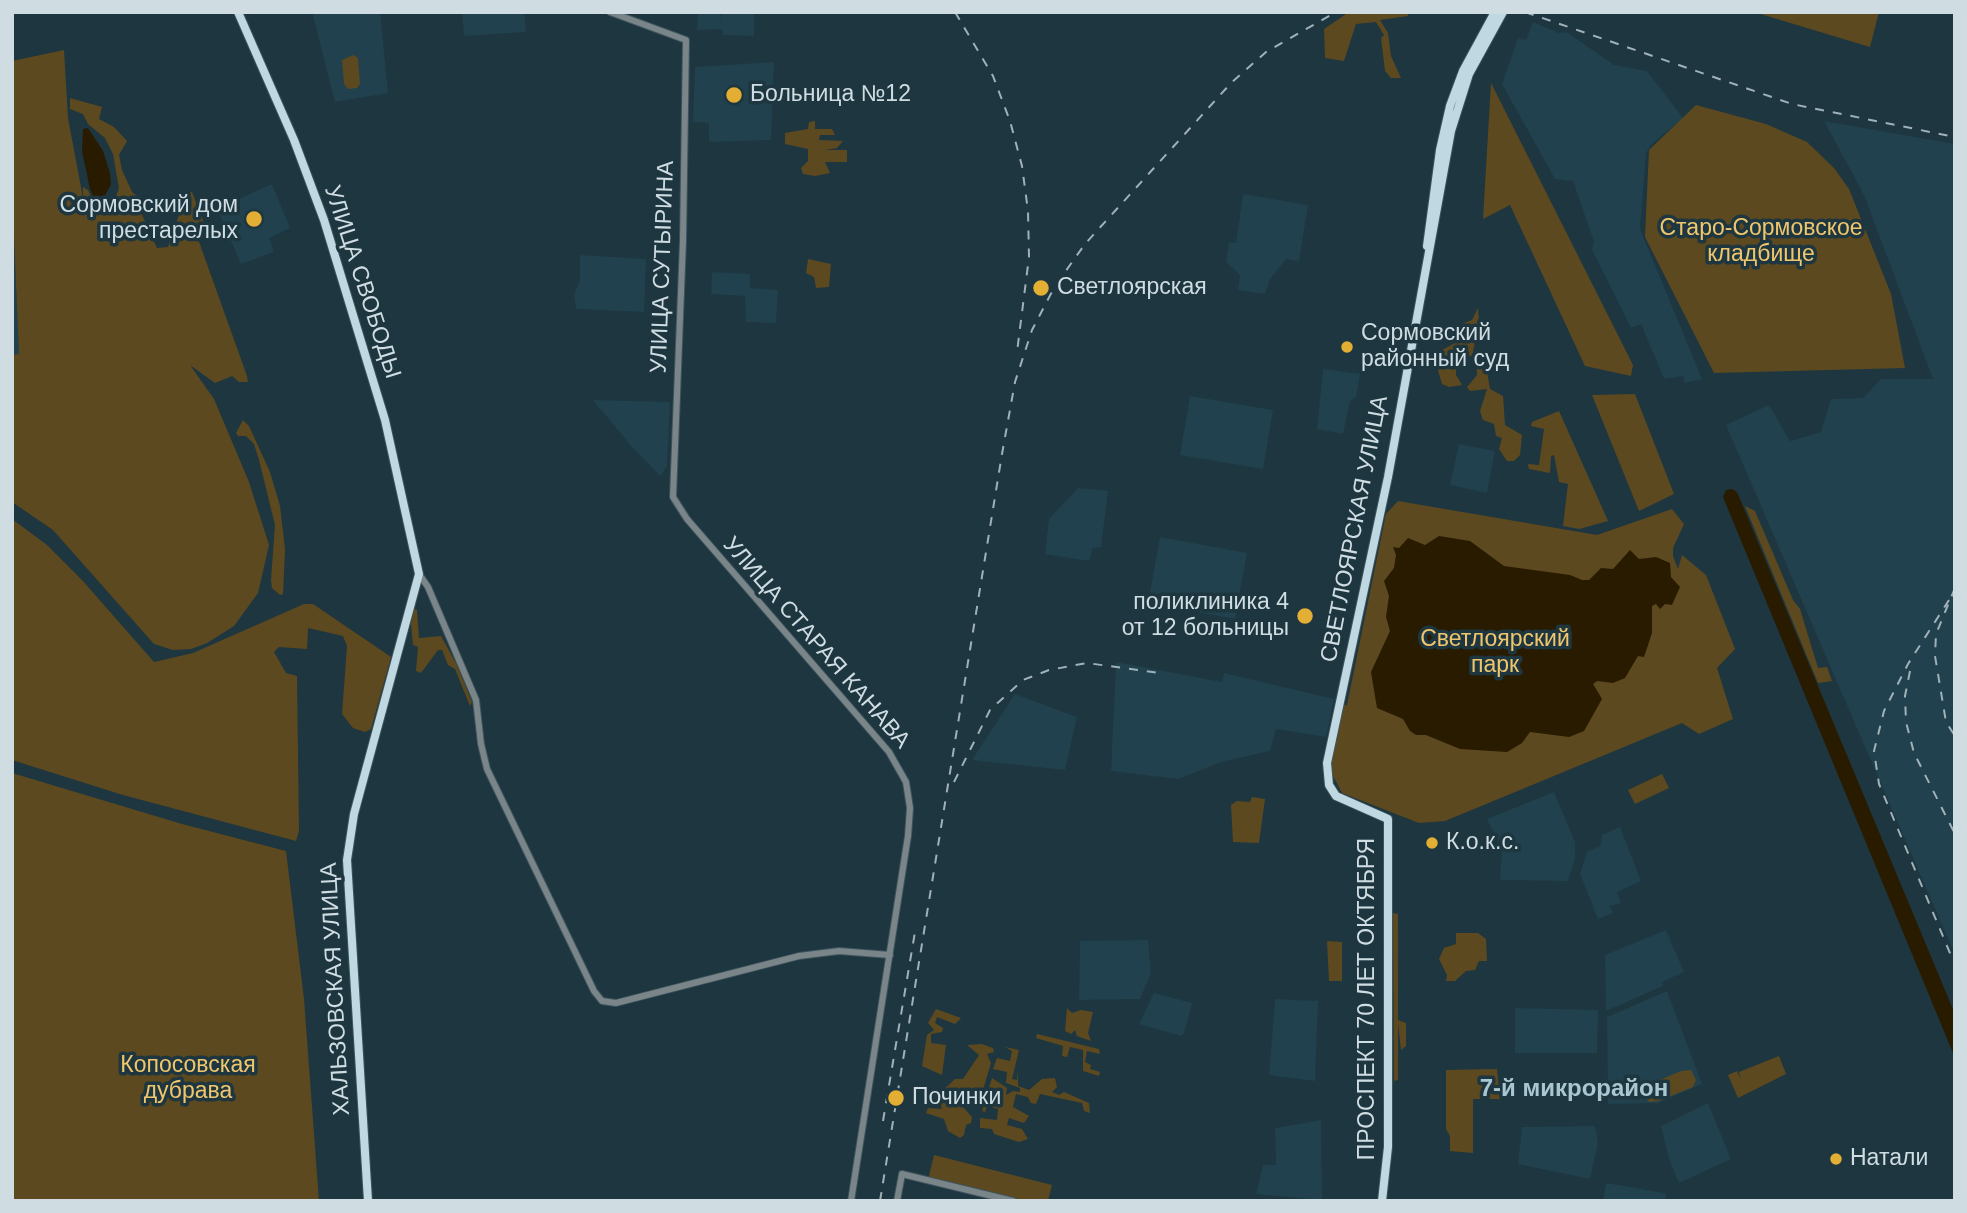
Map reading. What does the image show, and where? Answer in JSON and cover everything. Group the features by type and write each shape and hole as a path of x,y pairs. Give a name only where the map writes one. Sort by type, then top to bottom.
{"main road":[{"name":"УЛИЦА СВОБОДЫ","path":"238,12 294,140 330,237 386,420 419,574"},
{"path":"1466,72 1495,12"},
{"path":"1466,72 1503,12"},
{"name":"СВЕТЛОЯРСКАЯ УЛИЦА","path":"1332,792 1327,762 1388,477 1433,222 1446,123 1466,72"},
{"name":"ХАЛЬЗОВСКАЯ УЛИЦА","path":"368,1201 347,860 354,814 419,574"},
{"name":"ПРОСПЕКТ 70 ЛЕТ ОКТЯБРЯ","path":"1332,792 1340,799 1388,819 1388,1147 1382,1201"}],"street":[{"name":"УЛИЦА СУТЫРИНА","path":"610,12 686,40 684,241 673,446 673,497"},
{"name":"УЛИЦА СТАРАЯ КАНАВА","path":"673,497 687,519 897,762 906,782 910,808 851,1201"},
{"path":"419,574 428,587 476,700 483,760 594,991 602,1001 616,1003 799,956 839,951 890,955"},
{"path":"897,1201 902,1174 1013,1201"}],"shaded area":[{"path":"312,12 380,12 388,93 335,102"},
{"path":"462,12 524,12 526,32 464,36"},
{"path":"698,12 720,12 722,26 721,12 754,12 754,36 723,35 722,29 697,30"},
{"path":"1533,22 1559,33 1567,32 1614,65 1647,71 1683,118 1652,144 1646,153 1640,229 1702,379 1685,383 1683,376 1664,379 1641,324 1631,328 1592,250 1594,242 1573,181 1555,179 1502,84 1518,38 1526,40"},
{"name":"Больница №12","path":"774,62 771,140 709,142 709,123 693,122 695,67"},
{"path":"1824,121 1955,144 1955,955 1726,425 1769,405 1790,441 1821,432 1831,399 1863,398 1881,379 1933,379 1864,195"},
{"path":"88,128 103,151 110,173 111,185 103,198 93,196 90,189 82,151 83,129"},
{"name":"Сормовский дом престарелых","path":"272,184 290,228 269,238 274,252 241,264 217,209"},
{"path":"12,190 19,354 12,355"},
{"path":"1243,194 1308,205 1299,261 1286,259 1270,279 1265,294 1238,290 1240,275 1226,262 1229,243 1236,243"},
{"path":"580,255 646,259 644,312 576,309 574,295 580,280"},
{"path":"712,272 750,274 750,288 778,290 776,323 746,322 745,296 711,294"},
{"path":"1323,369 1360,374 1356,397 1350,401 1343,434 1317,429"},
{"path":"1190,396 1273,410 1263,469 1180,455"},
{"path":"593,400 670,402 667,466 660,476 632,447"},
{"path":"1459,444 1495,451 1487,493 1450,485"},
{"path":"1078,488 1108,491 1101,547 1093,548 1089,561 1045,554 1049,519"},
{"path":"1726,490 1737,492 1955,1014 1955,1058 1723,497"},
{"path":"1439,536 1470,541 1504,566 1570,575 1582,580 1589,580 1601,568 1613,569 1630,550 1639,559 1656,557 1670,563 1671,577 1680,587 1672,605 1665,604 1660,609 1656,604 1652,606 1652,633 1644,657 1638,656 1625,678 1613,683 1597,681 1593,684 1602,699 1584,731 1569,737 1530,732 1522,743 1507,752 1460,749 1426,735 1416,735 1410,731 1403,719 1377,708 1371,672 1390,631 1386,617 1389,596 1384,581 1394,568 1396,555 1393,547 1399,548 1408,538 1425,545"},
{"path":"1160,537 1247,553 1235,619 1148,603"},
{"path":"1116,662 1222,682 1224,673 1334,699 1326,737 1276,729 1270,751 1221,762 1178,779 1111,771"},
{"path":"1015,694 1077,717 1065,770 972,760"},
{"path":"1554,792 1575,842 1575,858 1568,881 1500,880 1502,849 1487,819"},
{"path":"1620,827 1641,881 1617,892 1621,903 1610,906 1613,913 1598,919 1580,874 1587,852 1601,845 1602,835"},
{"path":"1666,930 1684,972 1662,982 1663,986 1606,1011 1605,955"},
{"path":"1148,940 1151,973 1140,999 1079,1000 1080,941"},
{"path":"1667,991 1702,1084 1658,1103 1608,1104 1607,1017"},
{"path":"1154,993 1192,1003 1181,1036 1139,1024"},
{"path":"1275,999 1318,1001 1315,1081 1269,1075"},
{"path":"1515,1008 1598,1010 1597,1053 1515,1053"},
{"path":"1708,1103 1731,1159 1679,1183 1669,1159 1661,1126"},
{"path":"1321,1120 1322,1200 1256,1194 1263,1165 1276,1165 1275,1128"},
{"path":"1595,1126 1598,1143 1590,1179 1518,1164 1522,1127"},
{"path":"1606,1183 1665,1193 1667,1201 1603,1201"}],"green space":[{"path":"1349,12 1408,12 1408,16 1380,20 1388,33 1391,56 1401,78 1391,78 1385,71 1381,38 1384,35 1376,22 1356,24 1344,61 1325,58 1324,29"},
{"path":"1754,12 1879,12 1870,47"},
{"path":"64,50 68,118 83,198 83,187 88,190 94,203 101,205 115,199 119,188 113,154 105,138 88,124 83,114 70,109 70,98 102,107 99,119 114,127 127,141 119,155 122,170 132,192 142,200 142,215 157,248 168,247 187,191 192,192 207,230 198,239 247,376 248,382 239,382 232,376 215,383 190,365 214,399 249,482 269,545 258,593 234,626 207,643 191,649 173,650 154,644 53,530 12,502 12,355 19,354 12,190 12,61"},
{"path":"353,55 358,58 360,84 357,88 348,89 344,84 342,60"},
{"path":"1491,83 1633,365 1631,376 1585,366 1510,205 1483,219"},
{"name":"Старо-Сормовское кладбище","path":"1696,105 1766,124 1807,142 1834,168 1849,189 1891,294 1905,368 1714,373 1645,237 1649,150"},
{"path":"815,121 815,129 832,129 835,135 820,135 819,140 843,141 837,148 825,150 847,150 847,162 825,162 830,173 815,176 803,174 801,168 808,161 808,149 785,144 785,133 808,129 809,122"},
{"path":"808,259 831,264 829,287 816,288 814,277 806,273"},
{"path":"1478,308 1479,323 1472,356 1460,355 1456,361 1456,375 1462,385 1449,387 1442,384 1438,370 1442,350 1455,343 1459,325 1472,320"},
{"path":"1476,355 1485,359 1490,389 1503,396 1505,425 1522,435 1520,455 1514,461 1507,461 1499,449 1502,438 1496,436 1494,424 1483,420 1480,411 1487,389 1470,391 1467,387 1477,375"},
{"path":"1635,394 1674,494 1639,511 1592,395"},
{"path":"1559,411 1608,521 1579,529 1563,526 1568,484 1559,482 1554,455 1551,456 1550,473 1529,469 1528,464 1539,465 1544,429 1531,426 1532,422"},
{"path":"243,420 249,426 270,472 280,506 285,549 283,594 280,595 272,588 271,580 275,525 254,444 246,436 238,436 236,433"},
{"name":"Светлоярский парк","path":"1398,501 1597,535 1672,509 1684,524 1673,548 1678,569 1682,555 1706,575 1735,649 1717,668 1733,719 1699,734 1682,723 1445,821 1419,823 1342,793 1330,770 1341,706 1347,705 1386,514"},
{"path":"1745,506 1755,511 1793,600 1800,609 1818,668 1827,667 1832,681 1818,683"},
{"path":"12,519 47,545 82,580 154,662 193,653 304,604 313,604 391,657 371,729 365,732 353,728 342,714 347,646 343,636 308,628 307,649 279,647 274,652 286,673 297,676 299,831 296,841 123,795 12,760"},
{"path":"414,608 417,610 419,638 441,636 456,663 472,702 470,706 455,669 448,665 442,650 438,650 421,673 416,671 418,647 413,645 411,624"},
{"name":"Копосовская дубрава","path":"12,773 182,824 286,851 304,999 319,1201 12,1201"},
{"path":"1662,774 1669,788 1635,804 1628,790"},
{"path":"1252,797 1265,799 1259,843 1233,842 1231,805 1237,801 1250,802"},
{"path":"1393,913 1398,914 1398,1020 1406,1023 1406,1046 1401,1050 1398,1023 1398,1080 1394,1081"},
{"path":"1456,933 1478,933 1486,939 1487,961 1479,961 1475,970 1466,971 1455,981 1446,981 1447,975 1439,959 1444,948 1456,944"},
{"path":"1327,941 1342,942 1342,981 1329,981"},
{"path":"1067,1008 1072,1013 1081,1010 1093,1012 1088,1033 1091,1041 1077,1036 1075,1030 1071,1034 1065,1031"},
{"path":"936,1009 961,1018 955,1024 937,1017 935,1023 943,1028 942,1032 931,1034 931,1043 946,1045 942,1075 922,1066 927,1035 934,1030 928,1023"},
{"path":"1037,1034 1099,1049 1100,1054 1087,1051 1085,1062 1091,1065 1090,1069 1100,1072 1099,1076 1083,1071 1083,1050 1070,1047 1067,1057 1062,1056 1063,1046 1036,1038"},
{"path":"982,1044 993,1048 994,1052 987,1054 991,1063 980,1100 965,1099 963,1107 972,1117 971,1123 966,1125 964,1135 960,1138 948,1131 944,1119 926,1113 928,1108 942,1109 937,1096 955,1079 963,1079 979,1055 967,1045"},
{"path":"1005,1047 1019,1050 1012,1079 1017,1080 1018,1071 1018,1086 1029,1090 1042,1079 1055,1078 1057,1087 1052,1092 1059,1095 1064,1092 1089,1103 1090,1113 1084,1111 1082,1103 1040,1094 1036,1104 1031,1103 1028,1097 1016,1094 1013,1107 1029,1116 1024,1123 1009,1118 1007,1125 1022,1129 1028,1139 1019,1142 994,1134 992,1129 980,1128 980,1118 997,1120 998,1109 987,1106 985,1112 982,1111 992,1078 1007,1088 1006,1095 1013,1091 1020,1092 1020,1088 1006,1083 1007,1072 993,1069 997,1058 1010,1061 1012,1051"},
{"path":"1779,1056 1786,1074 1738,1098 1728,1075 1737,1071 1741,1079 1739,1072"},
{"path":"1497,1069 1500,1099 1473,1099 1473,1153 1450,1151 1450,1136 1446,1129 1446,1070"},
{"path":"1691,1070 1696,1080 1693,1087 1658,1101 1650,1102 1643,1097 1648,1085 1681,1071"},
{"path":"934,1155 1052,1185 1048,1201 1013,1201 928,1180"}],"railway":[{"path":"955,12 993,76 1010,121 1022,166 1028,211 1029,257 1017,352"},
{"path":"880,1201 1002,454 1015,382 1032,330 1055,286 1085,244 1231,83 1266,52 1336,12"},
{"path":"1525,12 1792,104 1955,137"},
{"path":"1955,588 1936,634 1935,656 1946,722 1955,736"},
{"path":"1949,600 1908,664 1884,711 1874,751 1879,784 1955,965"},
{"path":"954,782 990,710 1023,680 1049,670 1087,663 1159,673"},
{"path":"1910,671 1905,696 1906,722 1914,753 1955,834"},
{"path":"883,1121 915,932"}],"place":[{"name":"Больница №12","path":"734,95"},
{"name":"Сормовский дом престарелых","path":"254,219"},
{"name":"Светлоярская","path":"1041,288"},
{"name":"Сормовский районный суд","path":"1347,347"},
{"name":"поликлиника 4 от 12 больницы","path":"1305,616"},
{"name":"К.о.к.с.","path":"1432,843"},
{"name":"Починки","path":"896,1098"},
{"name":"Натали","path":"1836,1159"}],"district":[{"name":"7-й микрорайон","path":"1574,1089"}]}
